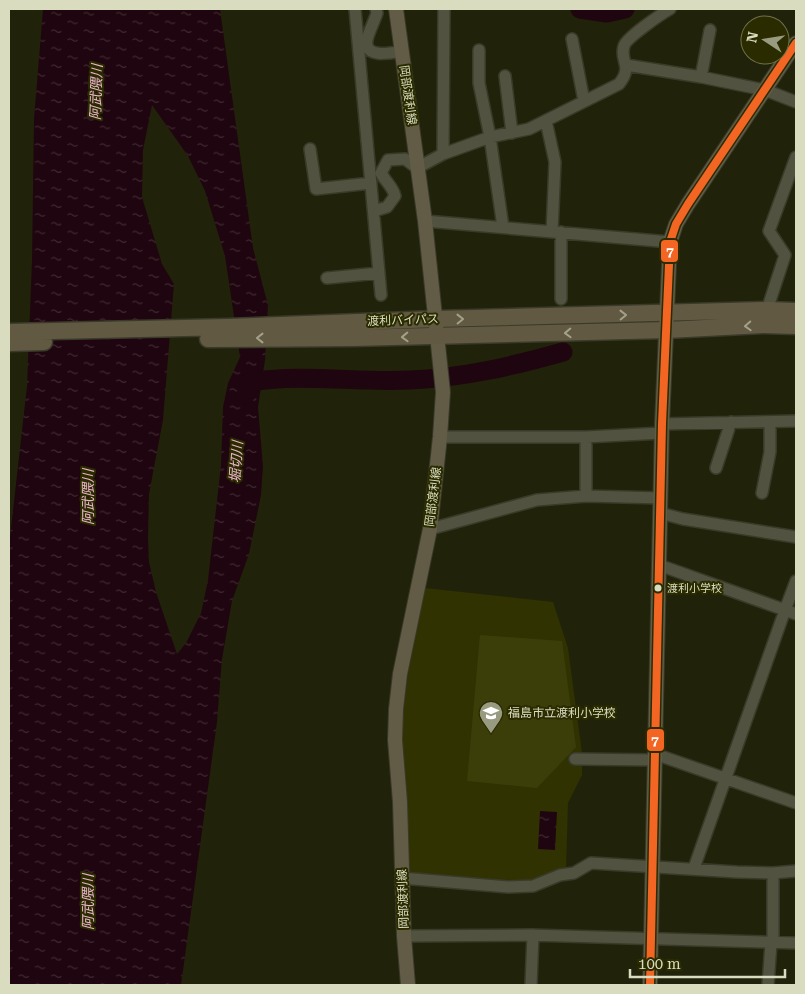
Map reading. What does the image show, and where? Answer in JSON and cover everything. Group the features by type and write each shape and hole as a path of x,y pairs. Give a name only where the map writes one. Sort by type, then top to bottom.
{"highway":[{"name":"渡利バイパス","path":"9,332 307,331 437,336 667,322 767,310 796,311"},
{"name":"渡利バイパス","path":"9,343 232,338 436,319 796,326"}],"main road":[{"name":"岡部渡利線","path":"396,9 425,221 443,392 430,529 400,674 396,709 395,740 400,802 404,936 408,985"},
{"path":"650,985 662,429 670,242 676,224 688,204 796,43"}],"street":[{"path":"355,9 381,295"},
{"path":"376,9 377,13 367,41 368,48 373,52 381,54 402,51"},
{"path":"443,154 444,9"},
{"path":"374,211 386,207 395,196 394,190 381,173 388,160 405,159 418,168 443,154 490,137 529,130 619,84 626,73 623,50 626,41 670,9"},
{"path":"702,77 710,30"},
{"path":"572,40 584,101"},
{"path":"478,50 480,83 503,227"},
{"path":"626,65 702,77 765,90 796,102"},
{"path":"505,76 512,133"},
{"path":"546,121 556,162 556,232 561,299"},
{"path":"310,149 316,189 371,183"},
{"path":"767,310 785,256 769,231 796,158"},
{"path":"425,221 670,242"},
{"path":"327,278 379,273"},
{"path":"440,437 586,437 732,422 796,421"},
{"path":"716,468 732,422"},
{"path":"762,492 770,452 770,422"},
{"path":"586,437 586,496"},
{"path":"430,529 537,500 586,496 661,498"},
{"path":"660,513 796,537"},
{"path":"659,565 791,612"},
{"path":"694,868 726,778 791,612 796,581"},
{"path":"574,759 655,757 726,778 796,803"},
{"path":"402,878 508,887 532,886 560,875 574,872 591,863 653,868 694,868 773,873 796,871"},
{"path":"768,985 772,943 773,873"},
{"path":"404,936 533,936 796,943"},
{"path":"532,985 533,936"}],"shaded area":[{"name":"福島市立渡利小学校","path":"425,588 553,602 568,648 582,753 582,775 568,803 566,871 515,884 409,877 403,759 403,715 408,674"},
{"path":"480,635 562,641 576,747 537,788 467,781"}],"water":[{"name":"阿武隈川","path":"43,9 220,9 253,248 268,305 265,360 258,407 263,466 261,495 249,554 232,601 222,659 217,722 181,985 9,985 9,546 27,386 32,260 34,119","holes":["152,105 188,156 205,191 225,256 240,357 228,383 223,407 221,465 208,580 201,613 186,643 177,654 156,592 149,562 149,494 163,420 174,284 162,264 142,197 143,150"]},
{"path":"540,811 557,812 555,850 538,849"}],"waterway":[{"path":"580,9 607,13 625,9"},
{"name":"堀切川","path":"246,394 250,382 270,379 310,378 390,381 429,379 487,370 563,352"}],"transit line":[{"name":"7","path":"650,985 662,424 670,242 676,224 688,204 796,43"}],"place":[{"name":"渡利小学校","path":"658,588"},
{"name":"福島市立渡利小学校","path":"491,734"}]}
